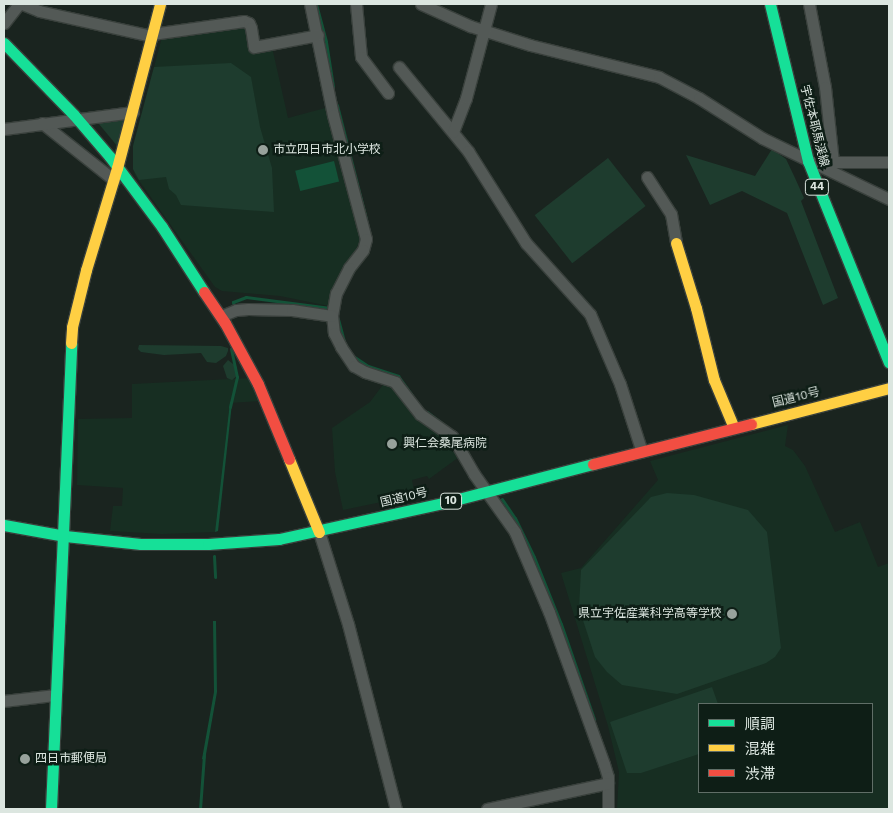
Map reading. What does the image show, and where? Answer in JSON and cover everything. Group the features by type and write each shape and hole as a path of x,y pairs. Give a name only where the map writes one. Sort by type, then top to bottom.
{"main road":[{"path":"51,809 72,327 86,270 118,166 160,4"},
{"name":"宇佐本耶馬渓線","path":"770,4 808,159 825,207 889,362"},
{"path":"4,44 78,119 118,166 162,227 221,316 258,384 319,532"},
{"path":"676,243 696,308 714,380 734,428"},
{"name":"国道10号","path":"4,524 62,536 141,544 192,544 278,539 319,532 486,492 889,388"}],"street":[{"path":"4,23 20,4 39,11 152,35 244,22 249,23 254,47 318,35"},
{"path":"310,4 318,35 333,115 366,239 363,250 341,282 332,316 334,333 349,360 359,369 395,382 420,414 445,429 452,436 465,461 514,532 526,554 604,764 608,783 608,809"},
{"path":"356,4 361,57 388,93"},
{"path":"421,4 484,31 548,50 633,69 659,77 699,98 762,138 889,199"},
{"path":"453,132 466,98 491,4"},
{"name":"44","path":"809,4 824,82 833,162"},
{"path":"399,67 468,151 526,243 590,314 620,384 642,452"},
{"path":"4,130 42,123 132,112"},
{"path":"42,123 114,180"},
{"path":"808,159 833,162 889,162"},
{"path":"647,177 671,214 676,243"},
{"path":"221,316 248,309 292,310 332,316"},
{"path":"319,532 348,624 396,809"},
{"path":"4,701 55,695"},
{"path":"487,809 608,783"}],"shaded area":[{"path":"244,23 251,52 272,47 288,118 329,107 362,237 329,306 280,296 222,291 215,287 135,175 133,169 133,146 162,37"},
{"path":"231,63 251,77 260,127 272,168 274,212 181,205 176,195 169,189 166,177 139,180 133,169 133,146 154,67"},
{"path":"128,114 118,147 94,118"},
{"path":"772,149 786,159 804,198 801,201 838,298 823,305 787,213 742,191 710,205 686,155 755,176"},
{"path":"608,158 646,206 572,263 535,215"},
{"path":"334,161 339,181 300,191 295,171"},
{"path":"139,345 221,346 228,348 228,351 226,356 216,363 207,362 201,353 164,355 141,352 138,349"},
{"path":"228,360 237,367 237,376 232,380 227,378 223,366"},
{"path":"251,378 260,401 230,403 215,532 162,534 110,531 113,506 122,506 123,488 77,485 78,419 132,418 132,384"},
{"name":"興仁会桑尾病院","path":"385,382 396,387 449,441 459,457 429,479 427,476 412,480 415,495 343,510 335,472 332,428 370,402"},
{"path":"230,402 232,403 218,531 215,532"},
{"name":"県立宇佐産業科学高等学校","path":"788,425 785,446 793,450 805,466 835,532 860,522 878,567 889,563 889,809 617,809 619,772 608,726 561,573 581,568 658,480 650,461"},
{"path":"667,493 694,495 748,510 767,532 781,648 775,657 766,663 677,694 622,685 607,672 595,657 579,608 581,570 651,497"},
{"path":"213,621 216,621 217,692 205,760 202,759 214,692"},
{"path":"712,687 718,703 698,703 698,754 641,773 627,773 610,722"}],"waterway":[{"path":"316,4 326,42 333,86"},
{"path":"337,105 366,219"},
{"path":"234,307 233,302 246,297 330,308"},
{"path":"338,319 344,342"},
{"path":"230,407 237,377 231,349"},
{"path":"353,356 368,366 398,376 412,395"},
{"path":"427,412 454,432"},
{"path":"502,499 515,518 534,557 561,624 594,719"},
{"path":"214,556 215,577"},
{"path":"200,809 204,755"}],"traffic: fast":[{"path":"770,4 808,161 889,362"},
{"path":"4,43 74,115 110,157 162,227 204,292"},
{"path":"51,809 71,343"},
{"path":"4,525 65,536 141,544 208,544 279,539 447,502 593,464"}],"traffic: slow":[{"path":"71,343 72,327 86,270 117,168 160,4"},
{"path":"676,243 696,308 714,380 734,428"},
{"path":"751,424 889,388"},
{"path":"289,459 319,532"}],"traffic: jam":[{"path":"204,292 225,323 258,384 289,459"},
{"path":"593,464 751,424"}],"place":[{"name":"市立四日市北小学校","path":"263,150"},
{"name":"興仁会桑尾病院","path":"392,444"},
{"name":"県立宇佐産業科学高等学校","path":"732,614"},
{"name":"四日市郵便局","path":"25,759"}]}
